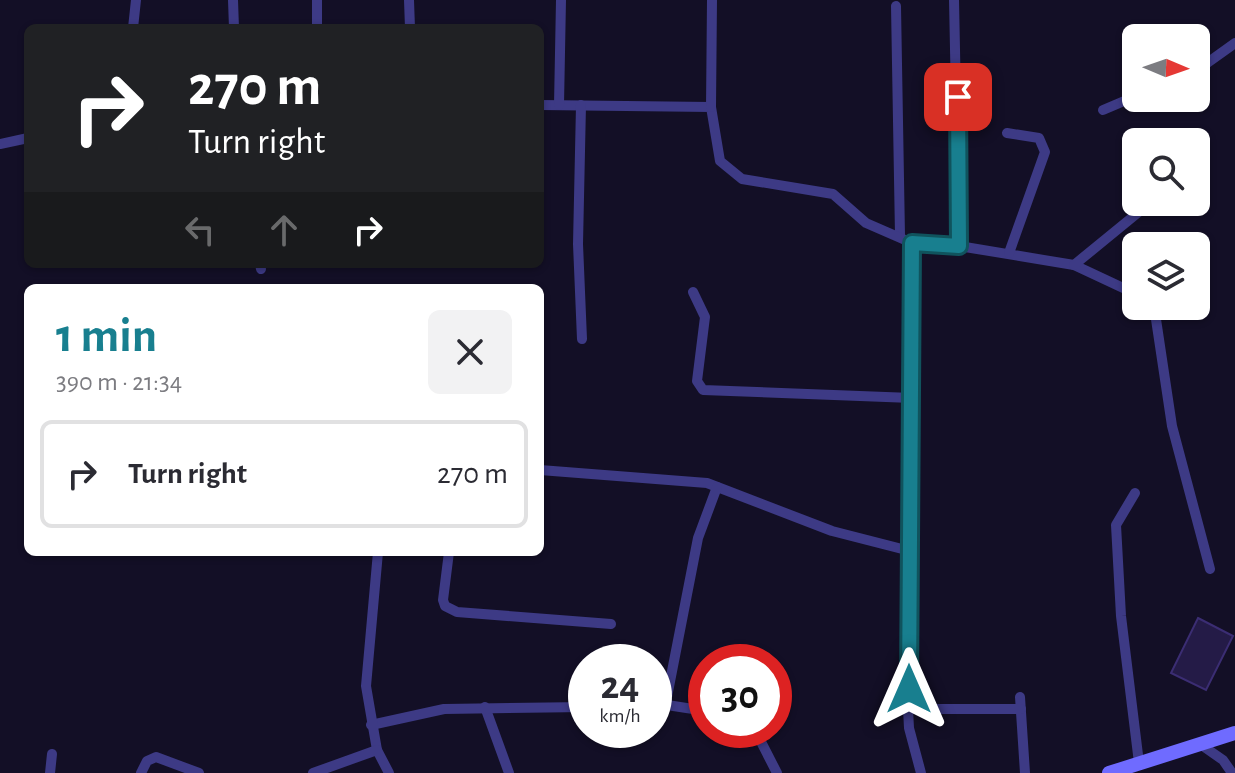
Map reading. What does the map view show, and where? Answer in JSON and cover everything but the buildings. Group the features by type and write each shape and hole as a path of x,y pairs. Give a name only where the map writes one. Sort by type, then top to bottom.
{"main road":[{"path":"1109,773 1235,733"}],"street":[{"path":"133,24 136,0"},
{"path":"233,0 234,24"},
{"path":"317,0 317,24"},
{"path":"409,0 410,24"},
{"path":"559,105 561,0"},
{"path":"712,0 711,107 720,161 734,175 751,183 833,194 866,223 912,243 959,246 1074,265 1122,287"},
{"path":"954,0 959,246"},
{"path":"896,6 900,236"},
{"path":"1210,61 1235,43"},
{"path":"1103,110 1122,102"},
{"path":"544,105 711,107"},
{"path":"581,105 578,244 582,339"},
{"path":"1007,133 1039,138 1045,152 1009,253"},
{"path":"0,144 24,139"},
{"path":"1074,265 1134,216"},
{"path":"912,243 908,709 909,728 921,773"},
{"path":"693,292 705,317 697,381 703,390 912,398"},
{"path":"1156,320 1172,426 1210,569"},
{"path":"544,470 691,481 717,487 832,531 910,551"},
{"path":"672,671 698,538 717,487"},
{"path":"1135,493 1116,525 1121,616 1139,763"},
{"path":"378,556 366,673 371,725 377,750 389,773"},
{"path":"448,556 443,600 445,606 457,612 611,624"},
{"path":"908,709 1020,703 1025,773"},
{"path":"485,707 509,773"},
{"path":"371,725 444,709 568,707"},
{"path":"1200,744 1223,760 1232,773"},
{"path":"764,748 777,773"},
{"path":"313,773 377,750"},
{"path":"50,773 52,754"},
{"path":"141,773 147,761 156,757 199,773"}],"route":[{"path":"909,689 912,243 959,246 958,97"}]}
